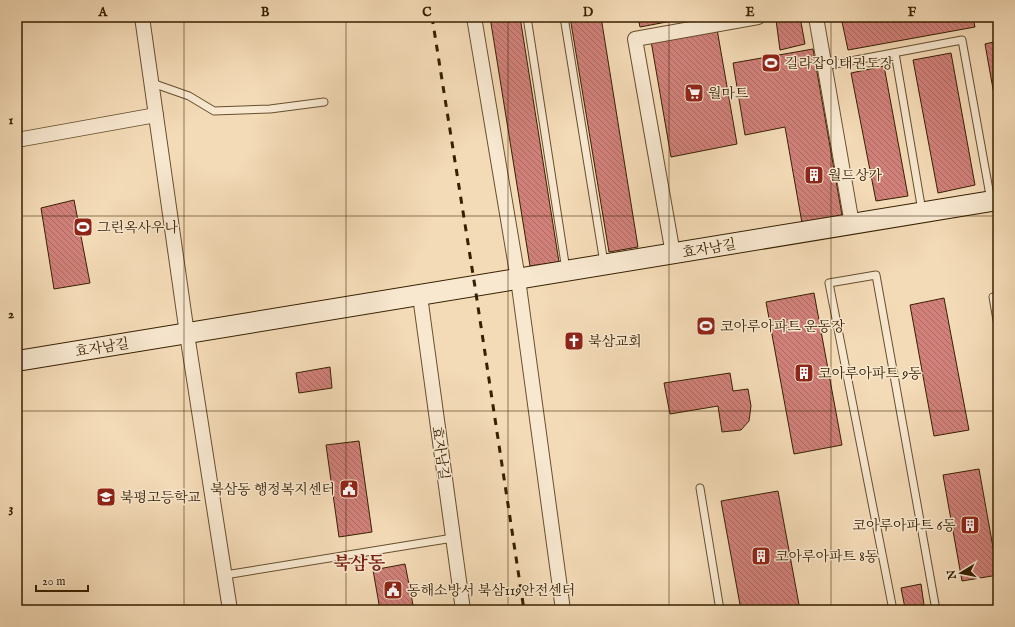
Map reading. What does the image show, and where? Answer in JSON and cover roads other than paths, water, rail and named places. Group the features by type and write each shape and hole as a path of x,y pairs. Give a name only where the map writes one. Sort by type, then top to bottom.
{"street":[{"path":"142,17 187,334 230,610"},
{"path":"474,17 518,279 563,610"},
{"path":"673,254 635,39 758,17"},
{"path":"816,17 852,224"},
{"path":"17,140 156,115"},
{"name":"효자남길","path":"17,361 420,296 994,200"},
{"name":"효자남길","path":"420,296 463,610"}],"lane":[{"path":"527,17 566,271"},
{"path":"564,17 605,265"},
{"path":"824,66 962,40 994,200"},
{"path":"895,53 922,212"},
{"path":"152,83 189,96 214,112 270,109 324,102"},
{"path":"893,610 829,284 876,275 936,610"},
{"path":"998,296 993,297 998,326"},
{"path":"700,488 720,610"},
{"path":"225,575 453,538"}],"railway":[{"path":"432,17 524,610"}],"place":[{"name":"길라잡이태권도장","path":"771,63"},
{"name":"월마트","path":"694,93"},
{"name":"월드상가","path":"814,175"},
{"name":"그린옥사우나","path":"83,227"},
{"name":"코아루아파트 운동장","path":"706,326"},
{"name":"북삼교회","path":"574,341"},
{"name":"코아루아파트 9동","path":"804,373"},
{"name":"북삼동 행정복지센터","path":"349,489"},
{"name":"북평고등학교","path":"106,497"},
{"name":"코아루아파트 6동","path":"970,525"},
{"name":"코아루아파트 8동","path":"761,556"},
{"name":"동해소방서 북삼119안전센터","path":"393,590"}],"district":[{"name":"북삼동","path":"359,563"}]}
